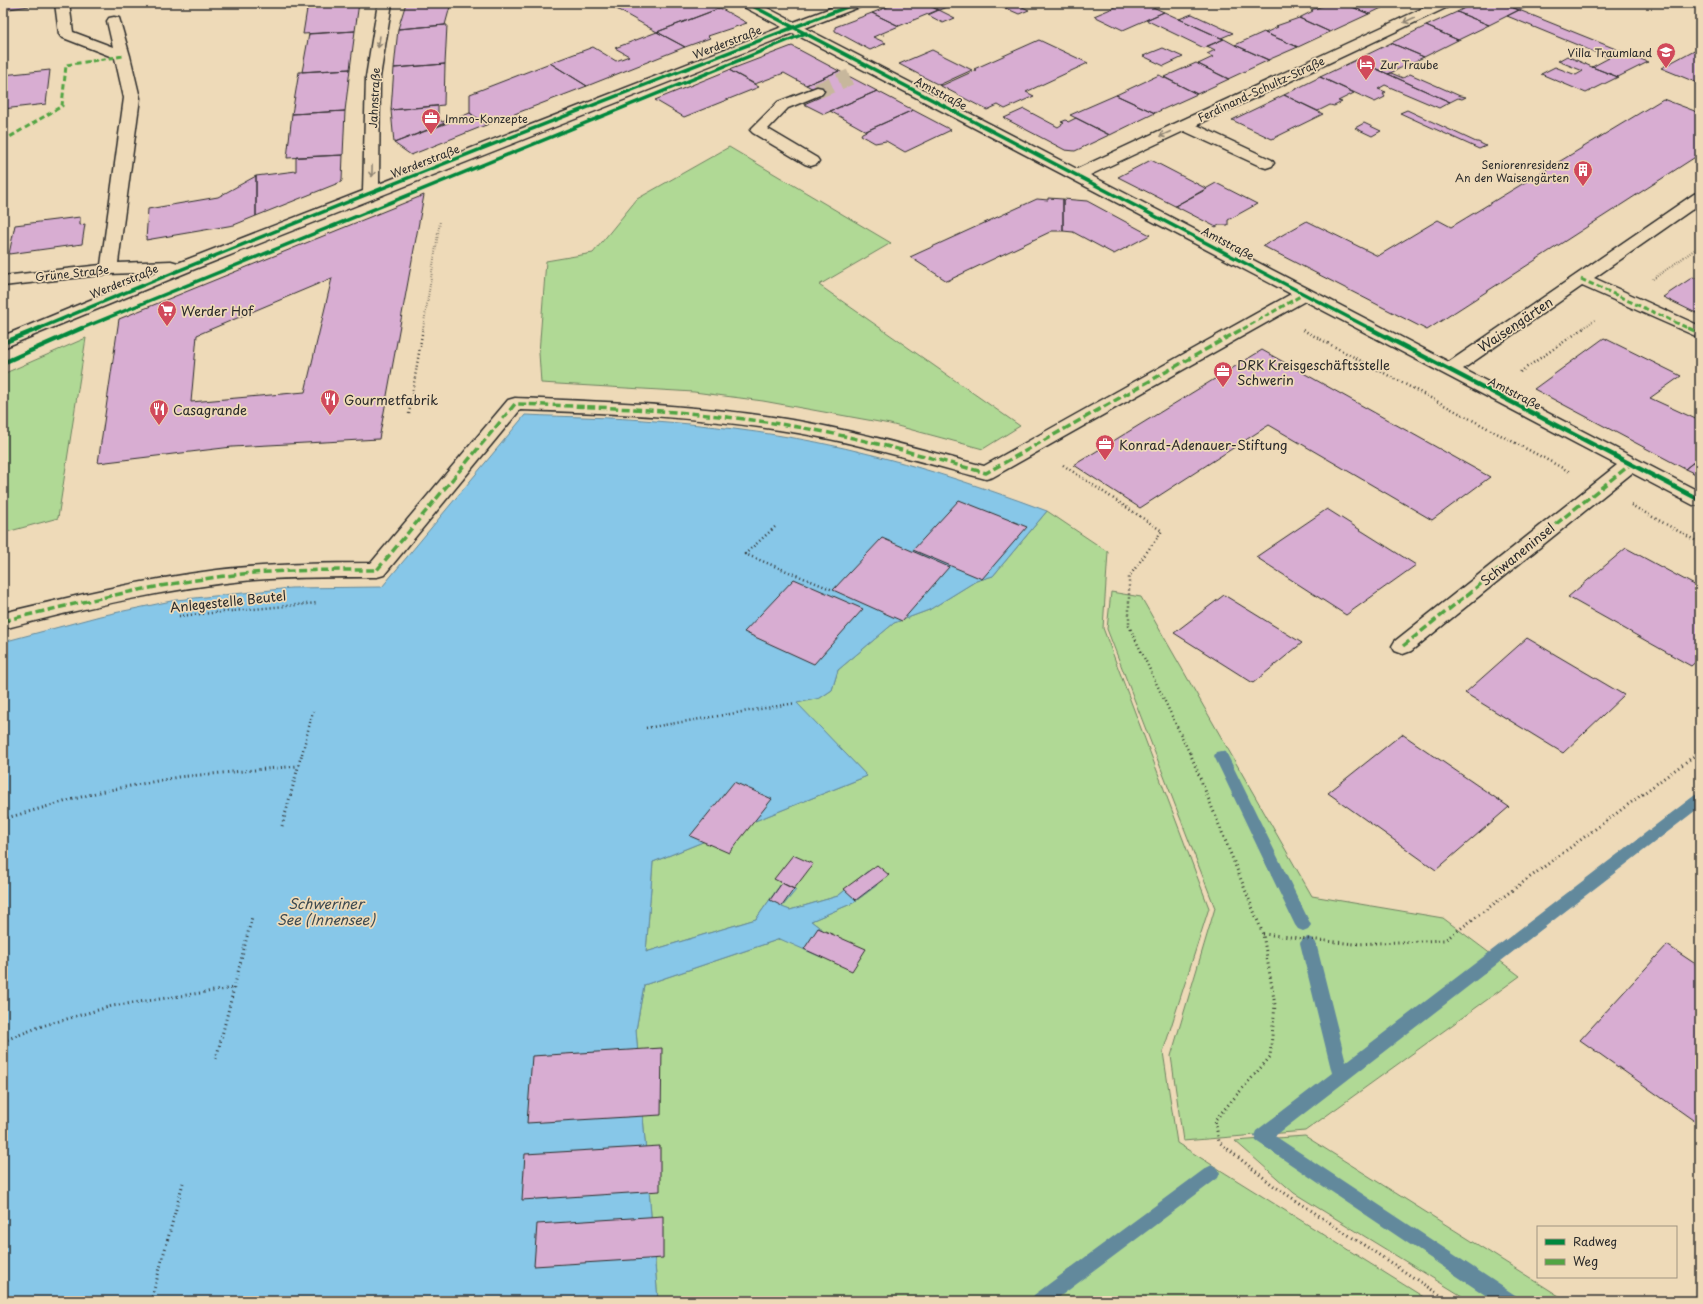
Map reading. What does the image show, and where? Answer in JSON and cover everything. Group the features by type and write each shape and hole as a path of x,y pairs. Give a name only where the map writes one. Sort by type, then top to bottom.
{"street":[{"path":"62,3 66,34 122,56"},
{"name":"Jahnstraße","path":"371,193 374,77 385,3"},
{"name":"Amtstraße","path":"747,3 1700,500"},
{"name":"Werderstraße","path":"3,343 188,265 857,3"},
{"name":"Ferdinand-Schultz-Straße","path":"1077,175 1445,3"},
{"path":"109,269 132,98 114,21"},
{"path":"857,74 871,67"},
{"path":"811,161 758,130 784,105 817,91"},
{"path":"1185,124 1266,163"},
{"name":"Waisengärten","path":"1449,370 1700,197"},
{"name":"Grüne Straße","path":"3,281 109,269 188,265"},
{"path":"1581,279 1700,333"},
{"path":"3,621 77,603 173,584 233,576 289,571 378,570 515,404 653,410 772,423 856,438 986,473 1035,447 1304,294"},
{"name":"Schwaneninsel","path":"1403,646 1599,488 1631,464"}],"path":[{"path":"409,414 440,221"},
{"path":"1270,313 1700,543"},
{"path":"1035,447 1162,531 1129,577 1129,626 1197,768 1263,934 1275,1005 1270,1057 1215,1120 1219,1142 1274,1186 1449,1301"},
{"path":"775,527 745,554 833,590"},
{"path":"646,728 796,703"},
{"path":"282,826 313,711"},
{"path":"1263,934 1354,944 1445,940 1700,751"},
{"path":"3,819 99,792 178,777 298,766"},
{"path":"216,1059 252,917"},
{"path":"3,1041 42,1026 112,1006 234,988"},
{"path":"151,1301 183,1183"}],"green space":[{"path":"729,147 891,243 819,285 1020,426 983,449 890,424 763,401 694,392 541,383 539,353 546,261 593,253 637,199"},
{"path":"86,338 58,518 3,533 3,374"},
{"path":"1047,511 1108,552 1103,628 1209,908 1163,1052 1177,1143 1430,1301 658,1301 636,1030 644,985 780,939 836,940 811,921 853,903 877,885 868,871 838,896 790,910 781,907 781,884 756,919 646,952 653,862 867,776 796,703 820,698 832,690 838,670 894,623 929,610 976,581 993,576"},
{"path":"1111,592 1141,597 1312,896 1443,918 1520,976 1305,1131 1183,1141 1171,1056 1215,908 1107,629"},
{"path":"1305,1136 1567,1301 1470,1301 1294,1193 1235,1141"}],"water":[{"name":"Schweriner See (Innensee)","path":"525,415 623,419 675,423 796,438 846,448 904,463 1047,511 993,576 976,581 929,610 894,623 838,670 832,690 820,698 797,703 867,776 653,862 646,952 756,919 781,884 796,890 782,907 790,910 838,896 868,871 877,885 853,903 811,921 836,940 821,957 780,939 644,985 636,1030 658,1301 3,1301 3,642 100,616 176,600 291,588 382,587"}],"building":[{"path":"3,3 29,3 29,6 3,10"},
{"path":"308,3 359,3 355,31 303,34"},
{"path":"406,3 451,3 445,25 398,29"},
{"path":"606,3 708,3 718,9 657,32"},
{"path":"897,3 924,3 938,10 899,26 872,13"},
{"path":"924,3 957,3 939,10"},
{"path":"994,3 1014,3 1029,10 1019,14"},
{"path":"1125,3 1144,3 1164,12 1123,30 1094,16"},
{"path":"1331,3 1343,3 1369,14 1330,32 1299,18 1313,11 1311,10"},
{"path":"1343,3 1392,3 1369,14"},
{"path":"1474,3 1501,3 1519,10 1489,25 1457,12"},
{"path":"1501,3 1536,3 1519,10"},
{"path":"720,8 747,23 708,36 710,38 685,47 657,32"},
{"path":"939,10 955,18 943,23 928,15"},
{"path":"1519,10 1648,62 1618,77 1592,67 1609,58 1507,16"},
{"path":"1164,12 1224,39 1204,48 1146,20"},
{"path":"1457,12 1489,25 1458,40 1426,26"},
{"path":"872,13 899,26 873,37 886,43 870,50 835,31 835,27"},
{"path":"1192,14 1233,33 1221,38 1179,19"},
{"path":"1299,18 1330,32 1298,47 1265,33 1278,27 1276,26"},
{"path":"447,25 445,64 394,68 398,29"},
{"path":"1426,26 1458,40 1424,57 1391,43"},
{"path":"355,31 350,69 302,72 309,34"},
{"path":"657,32 685,47 587,86 550,63 593,47 616,61 629,56 615,48"},
{"path":"1264,32 1298,47 1268,60 1235,45"},
{"path":"1224,39 1269,60 1228,79 1198,64 1213,57 1207,54 1215,50 1207,46"},
{"path":"1039,40 1088,63 1026,92 1034,96 1005,109 998,105 987,110 939,85 943,85 976,70 974,69"},
{"path":"1391,43 1424,57 1388,74 1356,60"},
{"path":"792,46 839,71 806,85 784,73 755,84 729,70"},
{"path":"1700,47 1700,84 1661,68"},
{"path":"1163,48 1183,57 1164,66 1143,56"},
{"path":"932,50 972,70 939,85 899,64"},
{"path":"1567,56 1618,77 1586,93 1541,74 1555,67 1576,75 1583,71 1558,61"},
{"name":"Zur Traube","path":"1356,60 1450,102 1439,108 1385,85 1378,89 1386,92 1383,94 1385,97 1375,102 1320,77"},
{"path":"550,63 587,86 486,125 470,113 470,94"},
{"path":"1196,63 1229,79 1197,94 1164,77"},
{"path":"445,64 444,105 391,110 394,68"},
{"path":"350,69 345,111 292,114 299,72"},
{"path":"50,70 46,104 3,109 3,75"},
{"path":"729,70 759,87 684,117 655,100"},
{"path":"839,71 877,91 824,114 804,104 825,95 806,85"},
{"path":"1391,73 1403,78 1410,74 1460,96 1466,97 1462,99 1458,98 1450,102 1388,74"},
{"path":"1159,75 1197,94 1155,113 1116,95"},
{"path":"1320,77 1354,93 1338,101 1342,102 1334,106 1330,105 1318,111 1284,95"},
{"path":"877,91 913,110 866,131 830,111"},
{"path":"1116,95 1155,113 1110,135 1070,115"},
{"path":"1284,95 1323,114 1272,139 1232,120"},
{"name":"Seniorenresidenz An den Waisengärten","path":"1663,99 1700,113 1700,154 1427,330 1263,246 1307,221 1378,256 1438,220 1451,227"},
{"path":"438,106 438,117 442,122 447,120 450,122 394,143 391,110"},
{"path":"1024,109 1058,127 1064,123 1061,122 1066,120 1068,122 1076,118 1109,135 1075,151 1065,150 1004,118"},
{"path":"913,110 951,130 905,152 886,141 875,143 861,135 862,133"},
{"path":"1407,110 1486,146 1479,149 1400,113"},
{"path":"345,111 343,155 287,158 292,114"},
{"path":"470,113 486,125 411,155 394,143"},
{"path":"1364,123 1381,131 1372,136 1355,128"},
{"path":"343,155 341,182 256,216 256,176 296,171 296,157"},
{"path":"1151,160 1207,189 1175,206 1118,177"},
{"path":"256,176 256,216 234,225 146,240 148,209 218,197"},
{"path":"1216,183 1257,204 1228,220 1228,225 1219,225 1216,227 1175,206"},
{"name":"Werder Hof","path":"424,195 379,439 232,447 98,463 119,319","holes":["332,278 305,392 191,402 197,335"]},
{"path":"1048,198 1063,199 1063,231 1052,231 947,281 910,257 1037,199 1048,200"},
{"path":"1063,199 1087,201 1150,235 1114,254 1073,232 1063,231"},
{"path":"80,217 80,225 85,224 82,244 9,254 15,225"},
{"path":"1693,277 1700,280 1700,315 1663,297"},
{"path":"1604,338 1681,376 1650,398 1700,421 1700,457 1685,469 1534,389"},
{"path":"1262,350 1490,477 1432,520 1269,425 1140,508 1074,465"},
{"path":"1700,457 1700,476 1685,469"},
{"path":"959,500 1027,527 982,579 913,550"},
{"path":"1327,509 1416,565 1346,615 1256,557"},
{"path":"882,538 949,567 902,621 833,590"},
{"path":"1626,548 1700,588 1700,658 1691,666 1568,597"},
{"path":"794,579 863,609 814,664 744,632"},
{"path":"1224,595 1302,643 1253,683 1174,633"},
{"path":"1527,638 1624,695 1563,753 1465,693"},
{"path":"1402,734 1509,807 1436,870 1328,793"},
{"path":"734,782 772,799 729,853 690,836"},
{"path":"793,855 813,864 794,889 774,879"},
{"path":"877,865 889,875 856,900 844,889"},
{"path":"782,883 794,889 782,906 770,900"},
{"path":"818,928 866,949 852,971 804,949"},
{"path":"1667,945 1700,967 1700,1125 1580,1040"},
{"path":"662,1048 661,1115 527,1123 532,1056"},
{"path":"660,1146 660,1191 522,1200 525,1154"},
{"path":"663,1216 663,1258 534,1266 537,1224"}],"waterway":[{"path":"1221,756 1303,925"},
{"path":"1341,1075 1700,799"},
{"path":"1308,943 1341,1075"},
{"path":"1341,1075 1262,1136 1509,1301"},
{"path":"1040,1301 1212,1173"}],"tunnel":[{"path":"817,91 850,77"}],"marked path":[{"path":"3,141 62,106 66,65 123,56"},
{"path":"1581,279 1700,333"},
{"path":"3,621 109,596 217,577 289,571 377,570 515,404 643,410 707,415 771,423 852,438 986,473 1304,294"},
{"path":"1403,646 1631,464"}],"cycle path":[{"path":"747,3 1700,500"},
{"path":"3,343 189,265 695,65 857,3"},
{"path":"3,363 97,321 806,33"}],"place":[{"name":"Villa Traumland","path":"1666,69"},
{"name":"Zur Traube","path":"1366,81"},
{"name":"Immo-Konzepte","path":"431,135"},
{"name":"Seniorenresidenz An den Waisengärten","path":"1583,187"},
{"name":"Werder Hof","path":"167,327"},
{"name":"DRK Kreisgeschäftsstelle Schwerin","path":"1223,388"},
{"name":"Gourmetfabrik","path":"330,416"},
{"name":"Casagrande","path":"159,426"},
{"name":"Konrad-Adenauer-Stiftung","path":"1105,461"}]}
